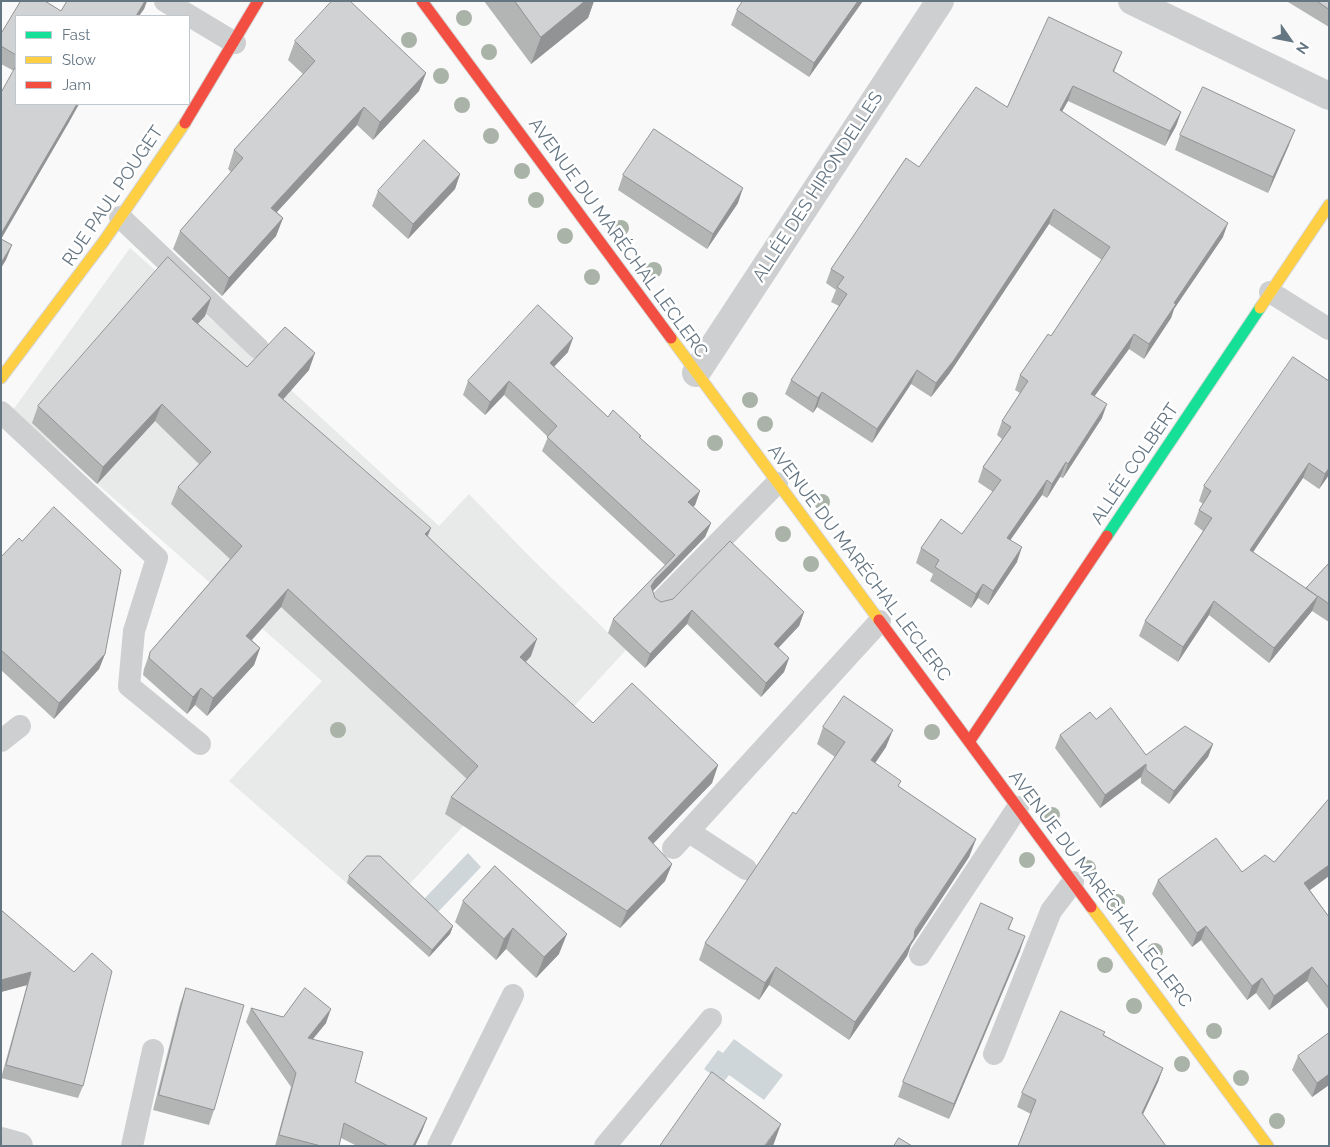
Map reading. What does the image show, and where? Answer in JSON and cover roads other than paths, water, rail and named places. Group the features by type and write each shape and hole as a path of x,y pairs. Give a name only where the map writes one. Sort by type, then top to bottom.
{"street":[{"name":"RUE PAUL POUGET","path":"1,378 83,273 213,82 258,1"},
{"name":"AVENUE DU MARÉCHAL LECLERC","path":"422,1 1268,1146"},
{"name":"ALLÉE DES HIRONDELLES","path":"696,373 940,1"},
{"path":"1132,1 1329,96"},
{"name":"ALLÉE COLBERT","path":"969,742 1329,205"},
{"path":"1,1141 19,1146"}],"lane":[{"path":"165,1 188,15"},
{"path":"190,16 235,43"},
{"path":"120,216 258,348"},
{"path":"1270,292 1329,330"},
{"path":"1,412 157,558 134,631 129,686 200,744"},
{"path":"660,603 777,482"},
{"path":"673,848 880,621"},
{"path":"1,742 20,726"},
{"path":"920,955 1018,807"},
{"path":"688,831 746,869"},
{"path":"994,1054 1051,911 1073,882"},
{"path":"438,1146 513,995"},
{"path":"605,1146 711,1019"},
{"path":"132,1146 153,1050"}]}
